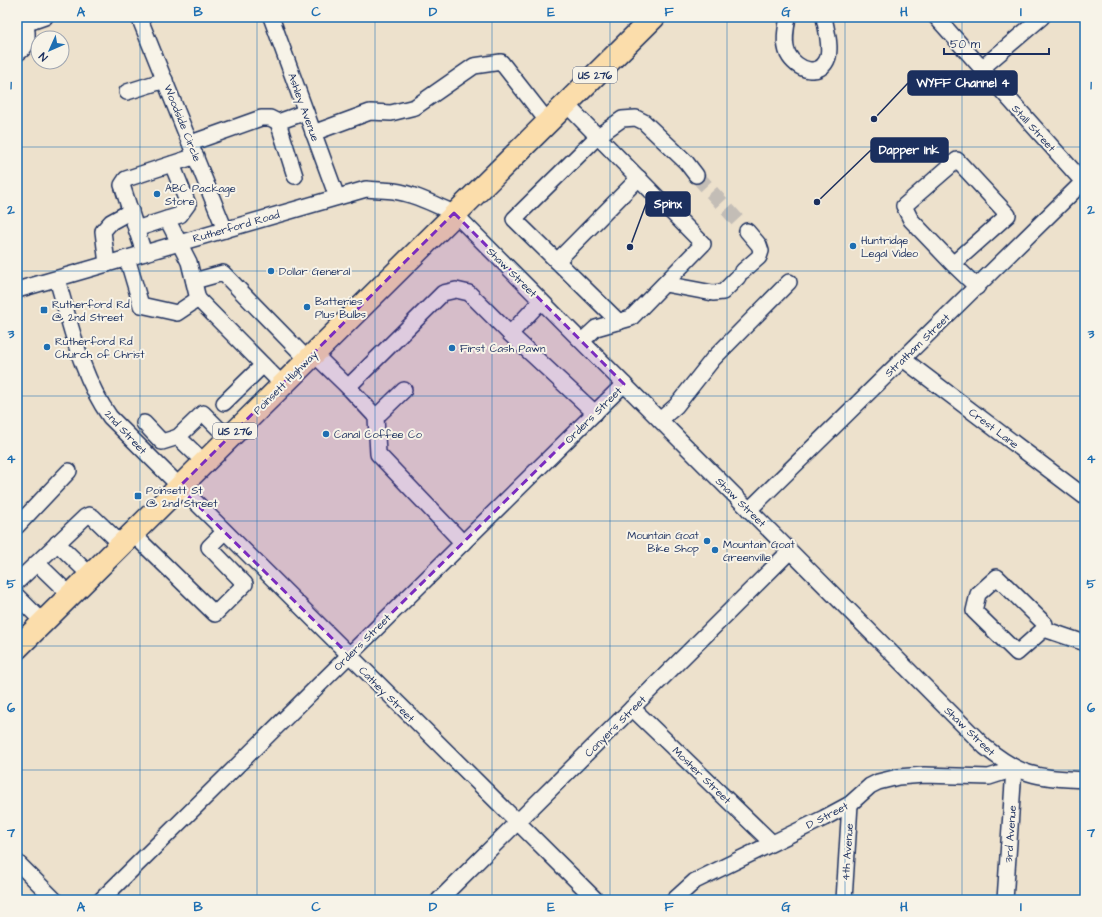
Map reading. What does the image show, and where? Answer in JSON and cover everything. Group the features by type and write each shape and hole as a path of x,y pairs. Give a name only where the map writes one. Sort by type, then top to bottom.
{"highway":[{"name":"US 276","path":"542,128 654,17"},
{"name":"Poinsett Highway","path":"17,648 454,213 542,128"}],"street":[{"path":"17,53 26,46 24,20 46,17"},
{"name":"Woodside Circle","path":"139,17 194,149 224,230"},
{"name":"Ashley Avenue","path":"271,17 337,197"},
{"path":"788,17 786,36 789,55 799,66 807,70 814,70 824,63 829,51 824,17"},
{"name":"Stall Street","path":"936,17 1084,182"},
{"path":"982,68 1042,17"},
{"path":"313,133 370,112 391,113 415,107 474,66 501,62 542,128"},
{"path":"127,92 165,80"},
{"path":"566,104 703,244 631,318 596,328 582,341"},
{"path":"278,122 306,112"},
{"path":"144,253 122,185 126,179 172,164 194,149 261,118 270,118 278,122 295,176"},
{"path":"618,322 514,219 598,136 622,119 636,118 644,122 686,162 696,175"},
{"path":"954,264 1008,215 957,160 904,206 911,220 954,264 977,287"},
{"path":"136,228 180,215 188,204 172,164"},
{"path":"557,261 639,178"},
{"name":"Stratham Street","path":"749,510 1084,182"},
{"name":"Rutherford Road","path":"17,290 366,189 395,191 426,200 454,213"},
{"path":"107,264 103,231 111,222 131,211"},
{"name":"Shaw Street","path":"454,213 985,747 1014,768 1028,774 1085,780"},
{"path":"167,220 189,262 198,299 282,384"},
{"path":"664,284 713,293 723,292 759,257 761,251 747,231"},
{"path":"127,258 141,305 177,313 198,299"},
{"path":"194,281 223,273 310,356 348,387 376,417 378,454 463,542"},
{"name":"2nd Street","path":"57,279 85,371 95,392 110,417 179,487"},
{"path":"660,420 676,406 713,359 789,282"},
{"path":"348,387 443,293 456,290 468,293 595,413"},
{"path":"510,334 541,301"},
{"name":"Crest Lane","path":"903,359 1085,497"},
{"path":"224,403 263,364"},
{"name":"Orders Street","path":"101,900 624,384"},
{"path":"376,417 404,390"},
{"path":"148,456 162,442 178,437 203,412 228,438"},
{"path":"144,423 162,442"},
{"path":"178,437 204,462"},
{"path":"17,526 69,471"},
{"name":"Cathey Street","path":"179,487 596,900"},
{"path":"17,582 57,543 89,515 127,539 215,614 261,568"},
{"path":"224,532 209,547 245,584"},
{"path":"57,543 90,575"},
{"name":"Conyers Street","path":"439,900 790,551"},
{"path":"37,562 70,595"},
{"path":"997,577 1045,624 1044,629 1017,653 974,611 978,594 997,577"},
{"path":"17,596 43,622"},
{"path":"1044,629 1085,643"},
{"name":"Mosher Street","path":"632,708 771,842"},
{"name":"D Street","path":"674,900 694,881 850,804 870,786 898,776 940,774 989,777 1014,768"},
{"name":"3rd Avenue","path":"1005,900 1014,768"},
{"name":"4th Avenue","path":"844,900 850,804"},
{"path":"17,862 55,900"}],"highlighted area":[{"path":"454,213 624,384 349,655 179,487"}],"tunnel":[{"path":"696,175 747,231"}],"place":[{"name":"WYFF Channel 4","path":"874,119"},
{"name":"ABC Package Store","path":"157,194"},
{"name":"Dapper Ink","path":"817,202"},
{"name":"Huntridge Legal Video","path":"853,246"},
{"name":"Spinx","path":"630,247"},
{"name":"Dollar General","path":"271,271"},
{"name":"Batteries Plus Bulbs","path":"307,307"},
{"name":"Rutherford Rd @ 2nd Street","path":"44,310"},
{"name":"Rutherford Rd Church of Christ","path":"47,347"},
{"name":"First Cash Pawn","path":"452,348"},
{"name":"Canal Coffee Co","path":"326,434"},
{"name":"Poinsett St @ 2nd Street","path":"138,496"},
{"name":"Mountain Goat Bike Shop","path":"707,541"},
{"name":"Mountain Goat Greenville","path":"715,550"}]}
